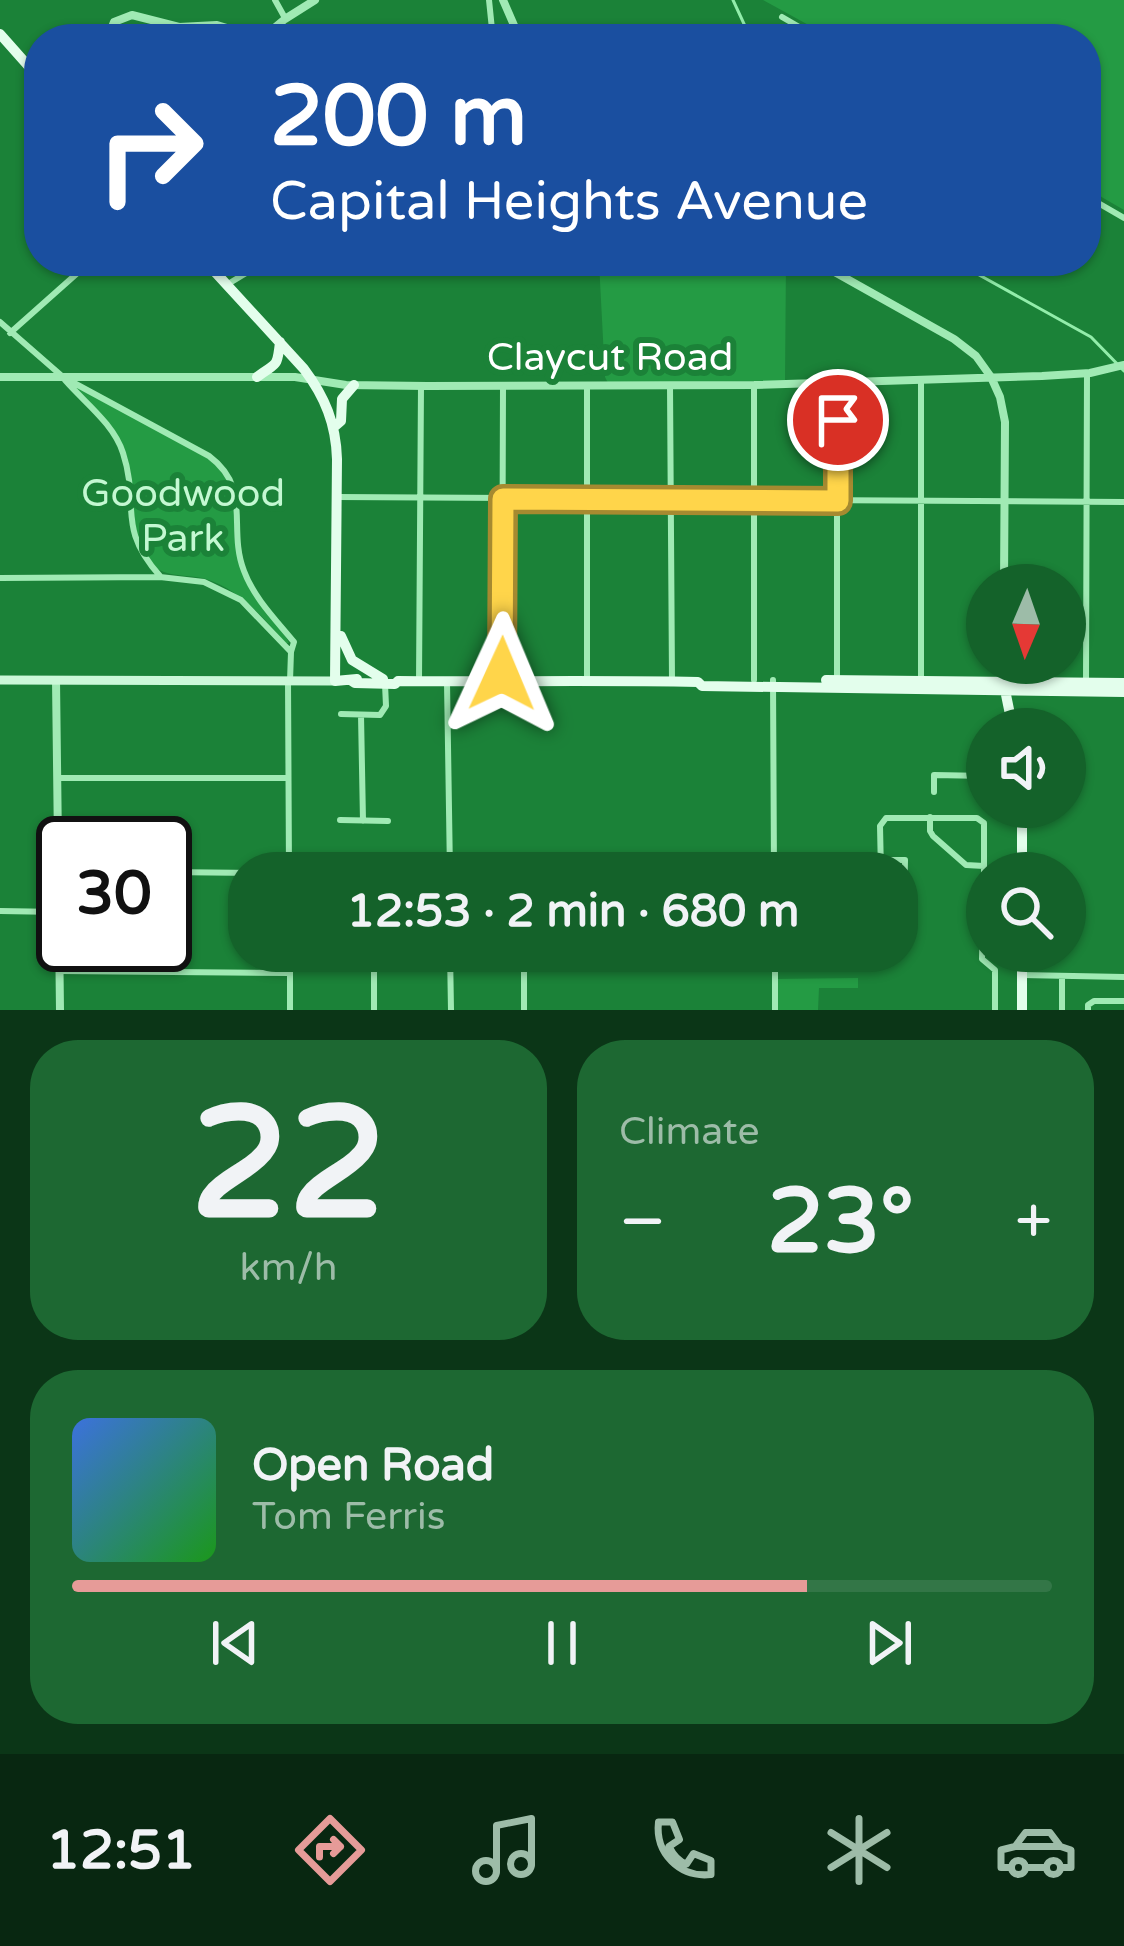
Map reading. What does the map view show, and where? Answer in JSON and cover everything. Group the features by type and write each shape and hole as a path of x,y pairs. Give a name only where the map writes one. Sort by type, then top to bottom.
{"main road":[{"path":"0,34 24,61"},
{"path":"218,276 312,380 334,427 335,681"},
{"path":"257,377 277,363 280,342"},
{"path":"334,427 341,421 342,399 354,385"},
{"path":"336,629 352,660 389,681"},
{"path":"0,680 702,679 773,684 1053,684"},
{"path":"728,686 754,680"},
{"path":"698,682 728,686 921,681 1038,692 1124,692"},
{"path":"1086,682 1124,683"},
{"path":"1004,687 1008,708"},
{"path":"1019,708 1038,692"},
{"path":"1022,975 1022,1010"}],"street":[{"path":"275,0 285,19"},
{"path":"279,24 315,0"},
{"path":"113,24 132,15 164,24"},
{"path":"782,17 794,24"},
{"path":"10,333 74,276"},
{"path":"226,285 241,276"},
{"path":"842,276 954,339 976,356 991,377 1005,422 1004,564"},
{"path":"0,322 63,377 112,430 128,473 135,540 160,577"},
{"name":"Claycut Road","path":"0,377 670,386 1087,373 1124,365"},
{"path":"1086,682 1087,373"},
{"path":"63,377 209,456 224,466 234,487 244,573 262,604 294,642 289,680 289,852"},
{"path":"921,379 921,681"},
{"path":"837,681 838,381"},
{"path":"754,385 754,680"},
{"path":"418,682 421,386"},
{"path":"502,680 503,386"},
{"path":"587,386 587,680"},
{"path":"670,386 672,681"},
{"path":"337,497 1124,502"},
{"path":"0,578 189,578 231,593 290,652"},
{"path":"56,680 59,816"},
{"path":"341,714 380,715 389,681"},
{"path":"447,682 450,852"},
{"path":"773,684 774,852"},
{"path":"361,715 363,820"},
{"path":"934,792 934,775 966,776"},
{"path":"58,778 288,778"},
{"path":"930,817 929,831 966,865"},
{"path":"881,852 880,826 886,818 930,817 977,818 984,823 984,852"},
{"path":"340,820 388,821"},
{"path":"192,872 228,873"},
{"path":"0,911 36,912"},
{"path":"59,972 60,1010"},
{"path":"174,972 290,973 290,1010"},
{"path":"374,972 374,1010"},
{"path":"450,972 451,1010"},
{"path":"524,972 524,1010"},
{"path":"775,972 775,1010"},
{"path":"995,972 995,1010"},
{"path":"1022,975 1124,977"},
{"path":"1062,976 1062,1010"},
{"path":"1088,1010 1094,1001 1124,1001"}],"green space":[{"path":"763,0 1124,0 1124,210 1101,197 1101,24 807,24"},
{"path":"600,276 786,276 785,381 608,383"},
{"name":"Goodwood Park","path":"78,385 207,458 220,470 232,494 243,573 289,643 230,590 206,579 166,573 147,558 137,531 124,448 109,424 76,390"},
{"path":"858,978 858,988 819,988 818,1010 775,1010 775,979"}],"waterway":[{"path":"733,0 744,24"},
{"path":"981,276 1091,337 1124,371"}],"route":[{"path":"502,674 503,499 838,501 838,420"}]}
